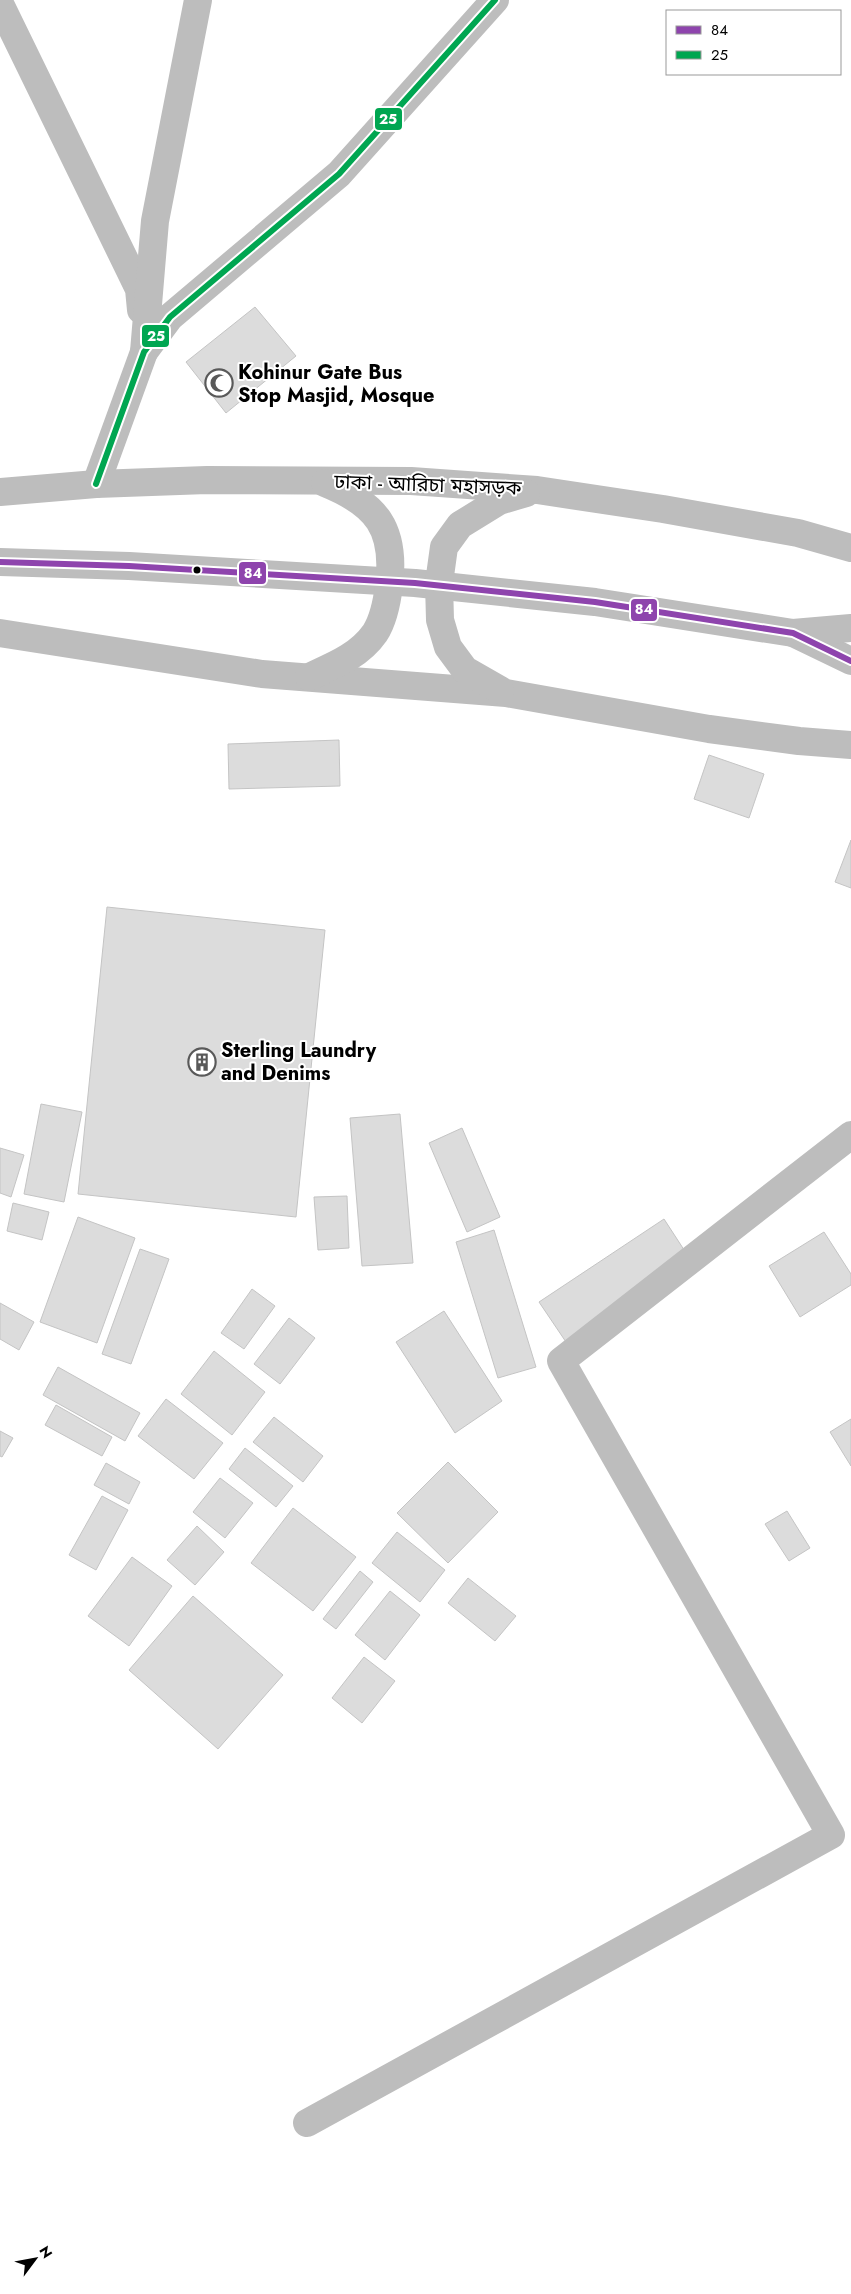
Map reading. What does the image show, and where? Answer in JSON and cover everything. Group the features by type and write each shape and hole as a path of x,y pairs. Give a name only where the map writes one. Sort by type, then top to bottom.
{"main road":[{"path":"96,484 144,352 156,221 198,0"},
{"path":"144,352 170,317 339,174 495,0"},
{"path":"0,4 139,289 144,352"},
{"name":"ঢাকা - আরিচা মহাসড়ক","path":"0,492 96,484 207,480 411,481 537,490 663,509 798,533 851,548"},
{"path":"309,677 350,657 375,633 386,607 390,575 388,535 373,511 350,493 319,481"},
{"path":"506,693 465,670 448,647 440,620 439,583 444,547 460,525 499,500 537,490"},
{"path":"0,562 129,566 434,585 595,602 793,634 851,661"},
{"path":"793,634 851,628"},
{"path":"1,636 262,674 506,693 709,729 799,741 851,745"},
{"path":"307,2123 831,1835 561,1361 851,1135"}],"building":[{"path":"255,307 296,356 226,413 186,362"},
{"path":"339,740 340,786 229,789 228,744"},
{"path":"709,755 764,774 749,818 694,799"},
{"path":"851,840 851,888 835,882"},
{"name":"Sterling Laundry and Denims","path":"107,907 325,930 296,1217 78,1194"},
{"path":"41,1104 82,1112 64,1202 24,1194"},
{"path":"400,1114 413,1263 362,1266 350,1118"},
{"path":"462,1128 500,1217 467,1232 429,1143"},
{"path":"0,1148 24,1155 11,1197 0,1193"},
{"path":"347,1196 349,1248 318,1250 314,1197"},
{"path":"13,1203 49,1212 42,1240 7,1231"},
{"path":"78,1217 135,1238 97,1343 40,1322"},
{"path":"664,1219 690,1259 566,1342 539,1302"},
{"path":"494,1230 536,1367 498,1378 456,1242"},
{"path":"824,1232 851,1274 851,1285 800,1317 769,1266"},
{"path":"140,1249 169,1259 131,1364 102,1354"},
{"path":"252,1289 275,1306 244,1349 221,1333"},
{"path":"0,1303 34,1322 19,1350 0,1339"},
{"path":"444,1311 502,1401 455,1433 396,1342"},
{"path":"289,1318 315,1338 280,1384 254,1364"},
{"path":"214,1351 265,1392 232,1435 181,1394"},
{"path":"58,1367 140,1413 125,1441 43,1395"},
{"path":"166,1399 223,1443 194,1479 138,1436"},
{"path":"56,1405 112,1437 102,1456 45,1425"},
{"path":"274,1417 323,1456 303,1482 253,1442"},
{"path":"851,1419 851,1466 830,1432"},
{"path":"0,1431 13,1438 2,1457 0,1456"},
{"path":"245,1448 293,1486 276,1507 229,1469"},
{"path":"448,1462 498,1512 448,1563 397,1513"},
{"path":"106,1463 140,1482 129,1504 94,1485"},
{"path":"220,1478 253,1503 225,1538 193,1512"},
{"path":"102,1496 128,1510 96,1570 69,1555"},
{"path":"293,1508 356,1557 313,1611 251,1563"},
{"path":"787,1511 810,1548 789,1561 765,1524"},
{"path":"197,1526 224,1552 195,1585 167,1560"},
{"path":"397,1532 445,1570 420,1602 372,1563"},
{"path":"132,1557 172,1586 129,1646 88,1616"},
{"path":"360,1571 373,1582 336,1629 323,1619"},
{"path":"468,1578 516,1616 495,1641 448,1603"},
{"path":"390,1591 420,1615 385,1660 355,1635"},
{"path":"193,1596 283,1675 218,1749 129,1670"},
{"path":"364,1657 395,1681 362,1723 332,1698"}],"transit line":[{"name":"25","path":"96,484 144,352 170,317 339,174 495,0"},
{"name":"84","path":"0,562 129,566 415,583 595,602 793,633 851,661"}],"place":[{"name":"Kohinur Gate Bus Stop Masjid, Mosque","path":"219,383"},
{"name":"Sterling Laundry and Denims","path":"202,1062"}]}
